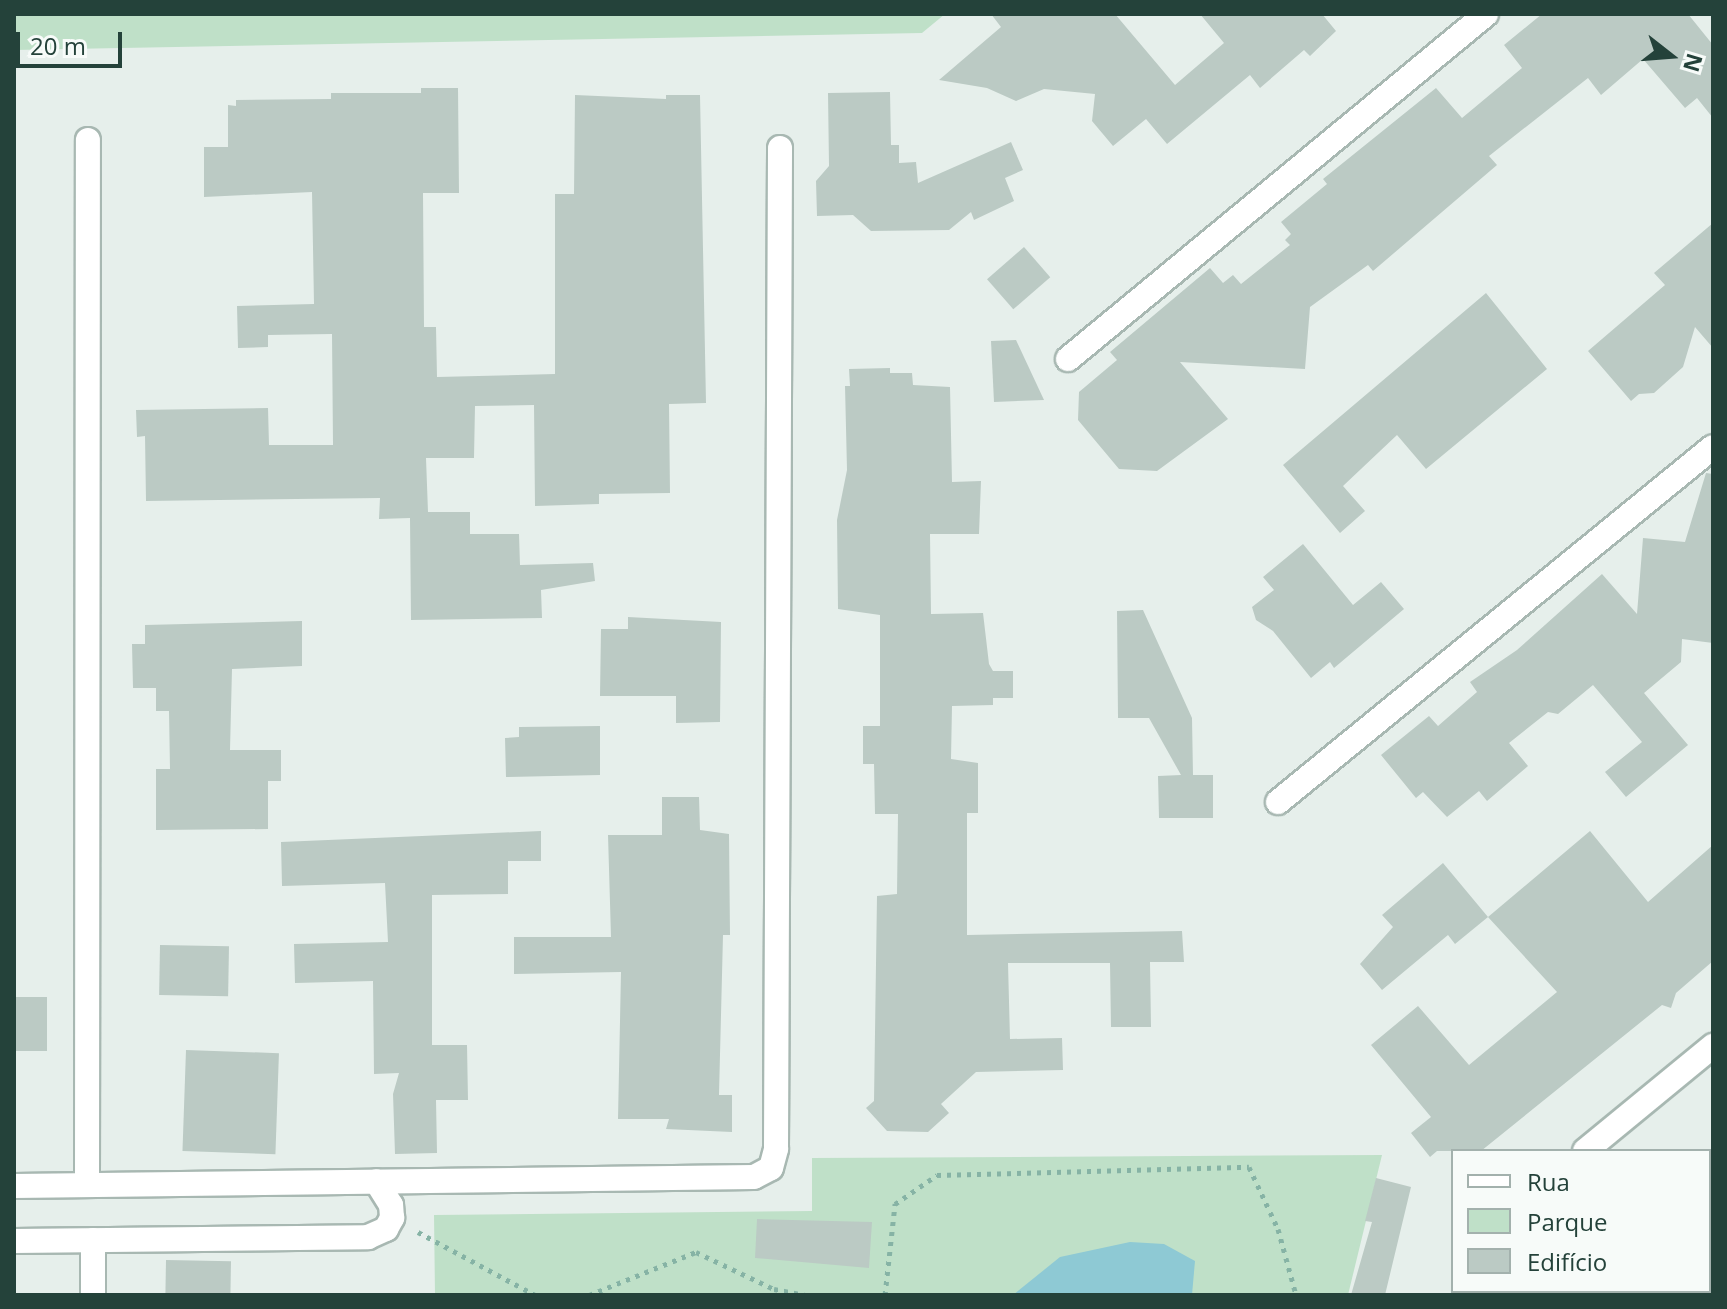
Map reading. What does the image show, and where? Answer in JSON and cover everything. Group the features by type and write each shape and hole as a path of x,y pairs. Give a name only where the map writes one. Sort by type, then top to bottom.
{"street":[{"path":"1068,359 1486,14"},
{"path":"87,1185 88,140"},
{"path":"14,1186 754,1177 771,1168 776,1149 780,148"},
{"path":"1278,802 1713,447"},
{"path":"1587,1149 1713,1046"},
{"path":"14,1241 368,1237 386,1229 392,1218 391,1205 376,1181"},
{"path":"93,1240 93,1295"}],"path":[{"path":"885,1295 895,1204 937,1175 1249,1167 1278,1229 1296,1295"},
{"path":"392,1218 535,1295"},
{"path":"589,1295 696,1252 774,1289 806,1295"}],"green space":[{"path":"14,14 945,14 922,33 14,50"},
{"path":"1382,1155 1348,1295 435,1295 434,1215 812,1211 812,1158"}],"water":[{"path":"1130,1242 1164,1244 1195,1261 1192,1295 1013,1295 1060,1257"}],"building":[{"path":"991,14 1115,14 1175,85 1224,43 1200,14 1322,14 1336,31 1310,56 1304,50 1260,88 1250,75 1167,144 1146,119 1113,146 1092,121 1095,94 1044,89 1016,101 987,88 939,80 1001,27"},
{"path":"1542,14 1688,14 1713,45 1713,118 1697,98 1685,108 1643,59 1601,95 1588,78 1489,156 1497,165 1373,271 1368,265 1310,307 1305,369 1180,362 1228,419 1157,471 1119,469 1078,420 1079,392 1117,360 1110,352 1210,268 1223,283 1233,275 1241,284 1290,245 1285,240 1291,234 1281,222 1327,184 1323,179 1436,88 1462,118 1522,68 1504,45"},
{"path":"421,88 458,88 459,193 423,193 424,327 436,327 437,377 555,374 555,194 574,194 575,95 666,99 666,95 700,95 706,403 669,404 670,493 599,494 599,504 535,506 534,405 475,406 474,458 426,458 428,512 470,512 470,534 519,534 520,565 593,563 595,581 541,590 542,618 411,620 410,518 379,519 380,498 146,501 145,436 137,437 136,410 268,408 269,445 333,445 332,334 268,335 268,347 238,348 237,306 314,304 312,192 204,197 204,147 228,147 228,105 236,106 236,100 331,99 331,93 421,93"},
{"path":"890,92 891,145 899,145 899,163 916,162 918,183 1011,142 1023,170 1005,178 1014,201 974,220 971,212 949,230 871,231 853,215 817,216 816,181 829,166 828,93"},
{"path":"1713,223 1713,348 1695,327 1683,367 1654,393 1639,394 1631,401 1588,351 1665,285 1654,273"},
{"path":"1024,247 1050,277 1013,309 987,279"},
{"path":"1486,293 1547,369 1426,469 1397,435 1343,486 1365,511 1340,533 1283,465"},
{"path":"1016,340 1044,400 994,402 991,341"},
{"path":"890,368 890,373 912,373 913,385 950,387 952,482 981,481 979,534 930,534 931,614 983,613 989,664 993,671 1013,671 1013,698 993,698 993,705 952,706 951,759 978,763 978,813 967,813 967,935 1182,931 1184,962 1150,962 1151,1027 1111,1027 1110,963 1008,963 1010,1039 1062,1038 1063,1070 976,1072 941,1104 949,1113 928,1132 887,1131 866,1108 874,1101 877,896 897,894 898,814 875,814 874,764 863,764 863,726 880,726 880,615 838,609 837,520 847,470 845,386 850,386 849,369"},
{"path":"1706,473 1713,474 1713,643 1682,639 1681,662 1644,693 1688,745 1626,797 1605,772 1642,742 1593,685 1558,714 1548,712 1509,743 1528,766 1487,801 1479,791 1447,817 1423,792 1416,798 1381,755 1429,716 1438,726 1477,692 1470,682 1517,650 1602,574 1637,614 1643,538 1685,542"},
{"path":"1303,544 1353,605 1381,582 1404,609 1334,668 1330,662 1311,678 1273,631 1256,620 1252,607 1274,590 1263,577"},
{"path":"1143,610 1192,718 1193,775 1213,775 1213,818 1159,818 1158,776 1181,775 1149,718 1118,718 1117,611"},
{"path":"628,617 721,622 720,722 676,723 676,696 600,696 601,629 628,629"},
{"path":"302,621 302,666 232,669 230,750 281,750 281,781 268,781 268,829 156,830 156,769 170,769 169,711 156,711 156,688 133,688 132,644 145,644 145,625"},
{"path":"600,726 600,775 506,777 505,738 519,737 519,727"},
{"path":"662,797 699,797 700,830 729,834 730,935 723,935 719,1095 732,1095 732,1132 666,1129 669,1119 618,1119 621,972 514,974 514,937 611,937 608,835 662,835"},
{"path":"541,831 541,861 508,861 508,894 432,895 432,1045 467,1045 468,1100 436,1100 437,1153 395,1154 393,1094 399,1073 374,1074 373,981 295,983 294,944 388,942 385,883 282,886 281,842"},
{"path":"1590,831 1648,902 1713,845 1713,961 1676,993 1671,1008 1662,1005 1483,1149 1437,1151 1430,1157 1411,1133 1431,1117 1371,1045 1418,1006 1469,1065 1557,992 1488,917"},
{"path":"1443,863 1488,917 1455,944 1448,935 1382,990 1360,964 1393,927 1382,915"},
{"path":"160,945 229,946 228,996 159,995"},
{"path":"14,997 47,997 47,1051 14,1051"},
{"path":"186,1050 279,1053 275,1154 182,1151"},
{"path":"1376,1178 1411,1187 1385,1295 1351,1295 1372,1222 1365,1221"},
{"path":"757,1219 872,1222 869,1268 755,1258"},
{"path":"166,1260 231,1261 230,1295 165,1295"}]}
